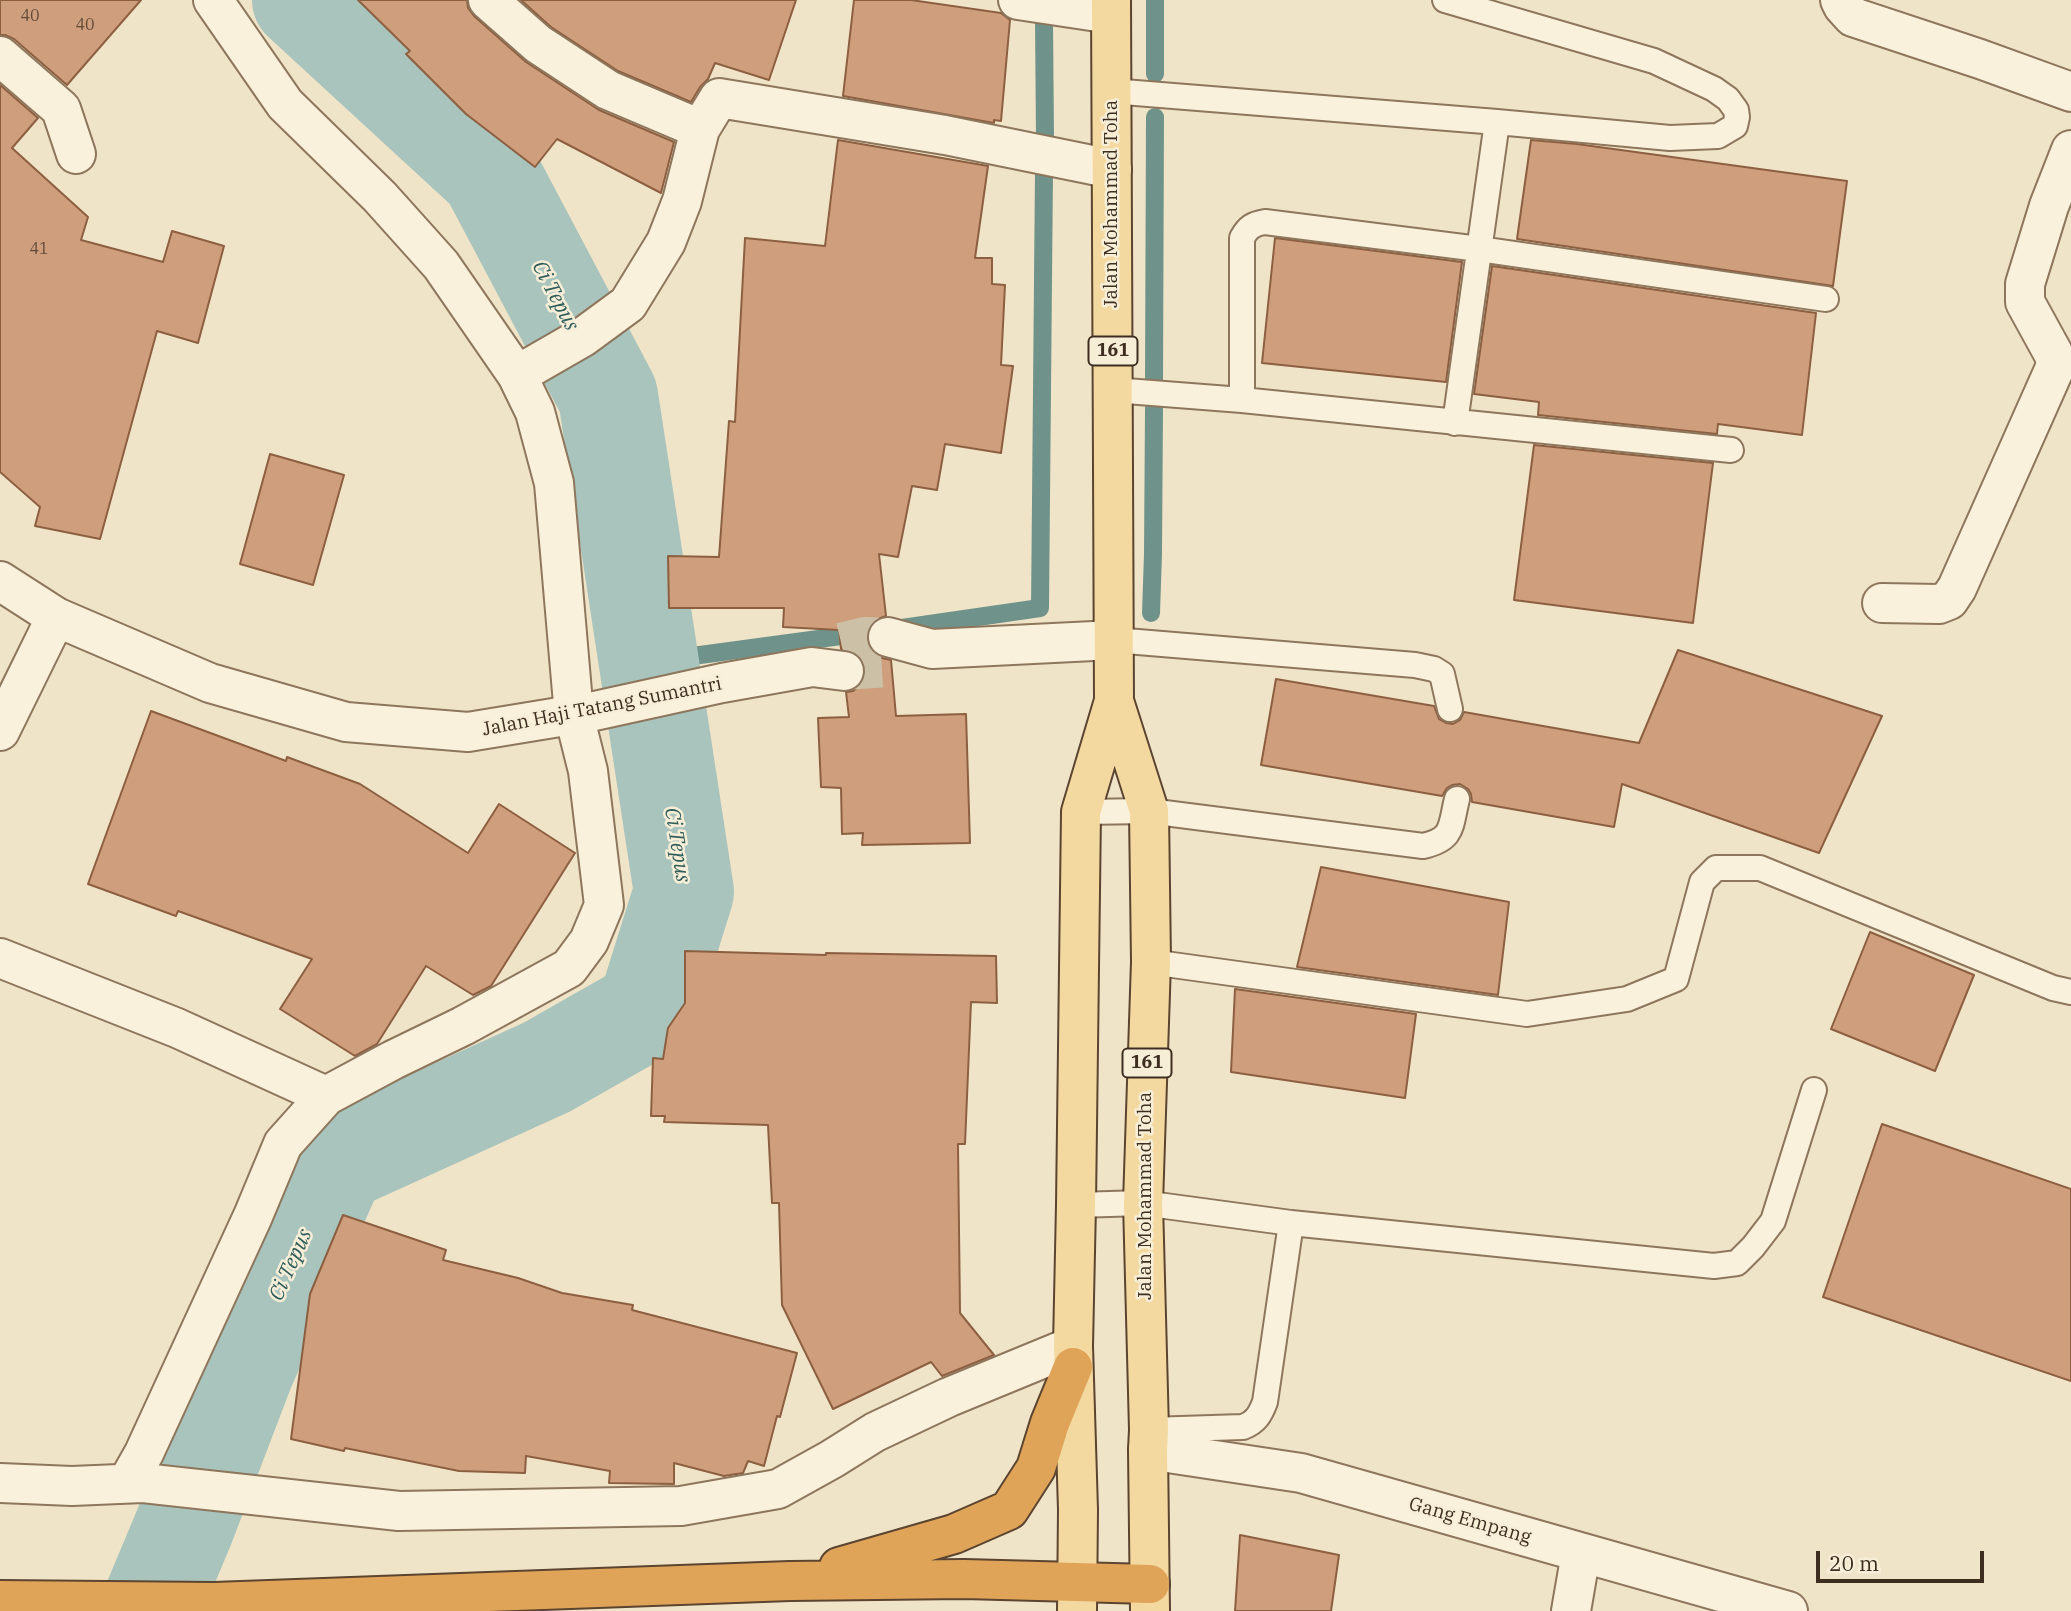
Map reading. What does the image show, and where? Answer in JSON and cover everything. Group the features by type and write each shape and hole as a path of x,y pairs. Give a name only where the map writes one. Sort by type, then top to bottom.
{"highway":[{"path":"790,1581 954,1534 1009,1510 1036,1468 1073,1356"},
{"path":"0,1600 214,1602 790,1581 964,1579 1077,1597 1150,1598"}],"main road":[{"name":"Jalan Mohammad Toha","path":"1077,1597 1079,1510 1073,1356 1082,812 1114,701 1111,7"},
{"name":"Jalan Mohammad Toha","path":"1114,701 1149,811 1151,962 1143,1203 1150,1598"}],"street":[{"path":"135,1483 144,1453 242,1241 283,1144 326,1096 569,968 590,941 604,905 554,483 525,370 441,265 380,197 285,104 213,0"},
{"path":"488,0 538,44 608,90 699,129"},
{"path":"1018,0 1111,7"},
{"path":"1840,0 1853,17 2071,92"},
{"path":"0,56 61,109 76,154"},
{"path":"525,370 583,337 628,304 666,242 682,201 699,129 719,97 945,135 1112,169"},
{"path":"1882,603 1939,604 1949,600 1957,588 2054,370 2056,360 2025,302 2025,284 2060,209 2071,150"},
{"name":"Jalan Haji Tatang Sumantri","path":"0,581 56,617 210,683 346,722 468,732 582,714 832,660"},
{"path":"0,732 56,617"},
{"path":"890,652 1114,640"},
{"path":"0,958 177,1028 326,1096"},
{"path":"0,1483 72,1486 135,1483 399,1511 681,1506 778,1489 832,1460 875,1432 949,1397 1073,1356"},
{"name":"Gang Empang","path":"1149,1440 1301,1472 1788,1611"},
{"path":"1571,1611 1581,1553"}],"lane":[{"path":"1111,91 1670,138 1718,136 1735,126 1736,110 1728,99 1714,89 1654,61 1445,0"},
{"path":"1455,423 1497,122"},
{"path":"1242,400 1242,238 1247,229 1265,222 1479,249 1825,299"},
{"path":"1113,390 1242,400 1731,450"},
{"path":"1114,640 1416,665 1434,669 1442,674 1450,709"},
{"path":"1082,812 1149,811 1423,846 1438,843 1448,833 1457,799"},
{"path":"1151,962 1527,1014 1615,1001 1627,999 1676,979 1702,882 1716,868 1760,868 2053,988 2071,992"},
{"path":"1076,1205 1143,1203 1291,1223 1714,1266 1737,1263 1773,1221 1814,1090"},
{"path":"1149,1440 1243,1427 1253,1424 1260,1415 1265,1402 1291,1223"}],"building":[{"path":"0,0 141,0 67,85 14,39 0,35"},
{"path":"358,0 467,0 468,8 474,16 526,62 599,110 674,142 661,193 557,139 535,167 466,114 406,54 410,51"},
{"path":"521,0 796,0 769,80 715,63 708,79 691,102 618,71 551,27"},
{"path":"854,0 911,0 1001,13 1010,20 1001,121 994,120 994,123 843,96"},
{"path":"0,85 38,118 12,148 88,217 81,240 163,262 172,231 224,246 198,343 157,331 100,539 35,526 40,507 0,472"},
{"path":"838,140 988,166 975,258 992,258 992,284 1005,285 1001,365 1013,366 1001,453 945,444 937,490 912,486 898,557 879,554 886,616 873,621 867,632 867,642 872,652 891,660 896,716 966,714 970,843 862,845 863,833 842,834 841,788 821,787 818,718 849,717 846,692 861,685 866,673 858,654 841,649 839,630 783,627 784,608 669,608 668,556 719,557 729,421 735,422 745,238 825,246"},
{"path":"1531,140 1847,181 1833,286 1517,239"},
{"path":"1275,238 1462,262 1446,382 1262,363"},
{"path":"1492,266 1816,313 1802,435 1718,424 1717,434 1538,415 1539,402 1474,394"},
{"path":"1534,445 1713,463 1693,623 1514,600"},
{"path":"270,454 344,475 313,585 240,564"},
{"path":"1678,650 1882,716 1819,853 1622,784 1614,827 1472,802 1468,789 1460,784 1447,788 1442,796 1261,765 1276,679 1434,706 1439,719 1446,723 1453,724 1460,720 1464,712 1639,743"},
{"path":"151,711 286,761 287,757 360,784 468,853 499,804 575,853 491,986 473,995 426,966 377,1044 355,1056 280,1009 312,959 178,911 176,916 88,884"},
{"path":"1321,867 1509,902 1498,995 1297,967"},
{"path":"1870,932 1974,975 1935,1071 1831,1029"},
{"path":"685,951 996,956 997,1003 971,1002 965,1144 958,1144 960,1313 994,1355 942,1376 931,1362 833,1409 782,1305 779,1203 772,1203 768,1125 664,1122 665,1116 651,1116 653,1058 663,1059 668,1028 685,1003"},
{"path":"1235,989 1416,1014 1405,1098 1231,1072"},
{"path":"1882,1124 2071,1189 2071,1381 1823,1297"},
{"path":"343,1215 446,1250 443,1260 518,1278 562,1293 633,1305 632,1310 797,1353 764,1466 748,1461 743,1473 724,1476 674,1463 674,1484 609,1483 610,1471 526,1456 525,1473 459,1471 291,1439 310,1294"},
{"path":"1240,1535 1339,1555 1331,1611 1235,1611"}],"waterway":[{"name":"Ci Tepus","path":"149,1611 245,1368 336,1163 547,1067 647,1010 684,892 608,396 490,173 302,0"},
{"path":"1155,0 1155,74"},
{"path":"1044,20 1045,139"},
{"path":"1154,382 1155,117"},
{"path":"895,629 1040,608 1044,171"},
{"path":"1151,613 1154,408"},
{"path":"648,662 863,633"}],"tunnel":[{"path":"841,642 865,636 888,637"},
{"path":"844,671 892,668"}]}
